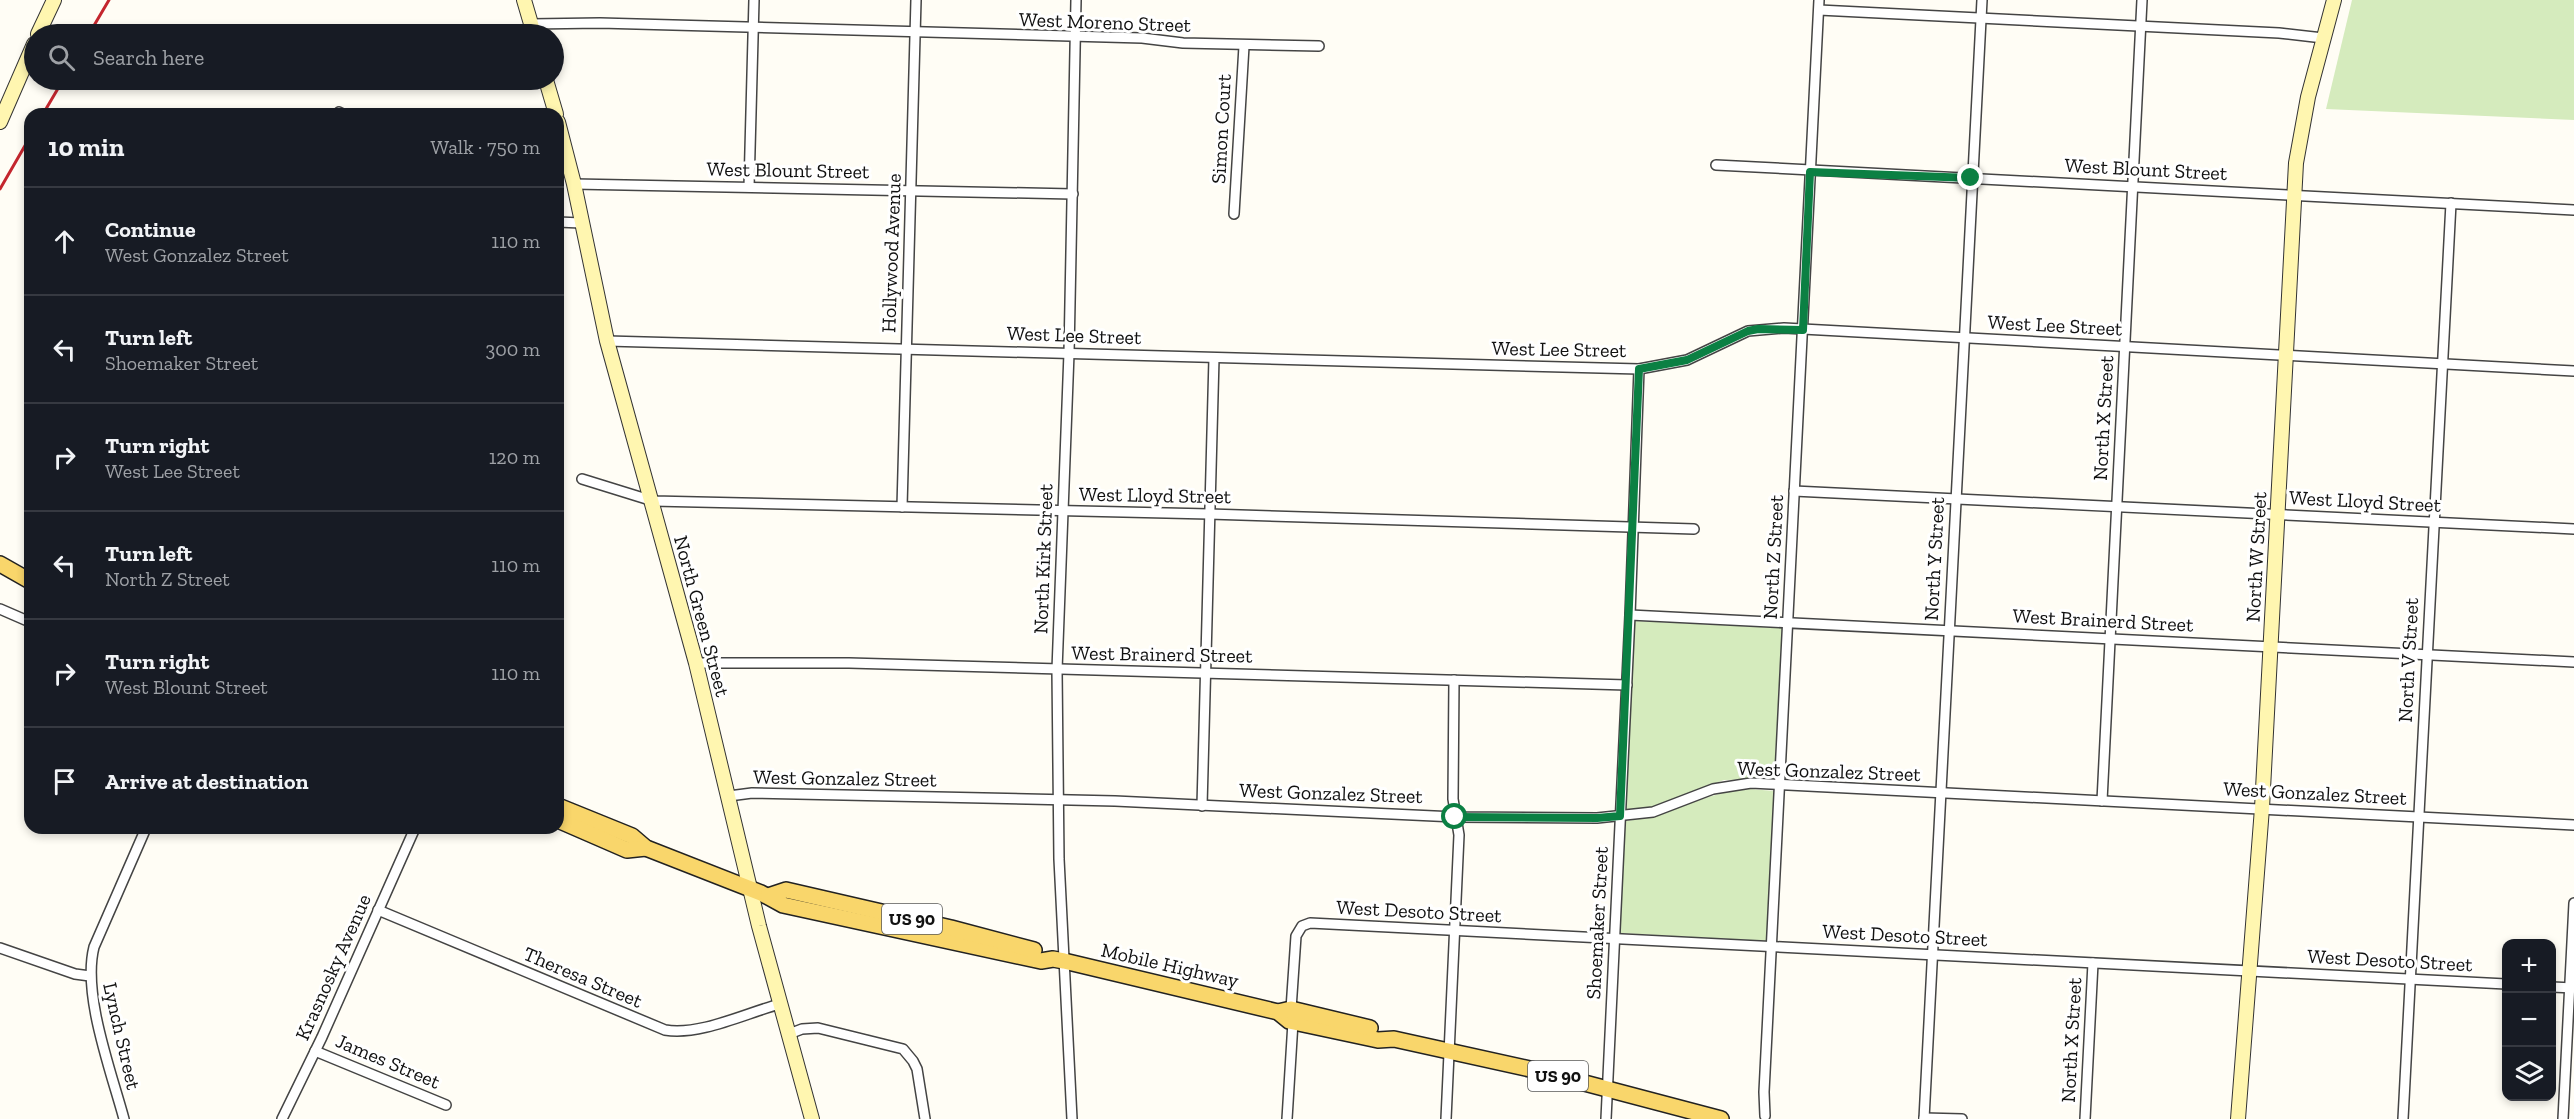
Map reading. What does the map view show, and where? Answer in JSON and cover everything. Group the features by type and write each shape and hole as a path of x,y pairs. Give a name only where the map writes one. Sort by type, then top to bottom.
{"main road":[{"path":"0,564 24,578"},
{"name":"Mobile Highway","path":"564,808 632,836 646,848 768,896 786,890 951,928 1043,952 1058,960 1287,1014 1380,1030 1394,1039 1607,1088 1721,1119"},
{"name":"Mobile Highway","path":"564,823 627,850 646,848"}],"street":[{"path":"43,24 54,0"},
{"path":"524,0 531,24"},
{"path":"749,187 754,0"},
{"name":"Hollywood Avenue","path":"902,507 916,0"},
{"name":"North Kirk Street","path":"1072,1119 1058,960 1057,670 1070,353 1076,0"},
{"name":"North Y Street","path":"1924,1118 1982,0"},
{"name":"North X Street","path":"2102,801 2142,0"},
{"name":"North W Street","path":"2238,1119 2262,808 2294,195 2302,125 2334,0"},
{"path":"1819,5 1981,18 2279,33 2324,38"},
{"name":"North Z Street","path":"1765,1116 1764,1092 1771,947 1819,5"},
{"name":"West Moreno Street","path":"564,26 600,23 753,27 1142,38 1244,46 1319,46"},
{"name":"Simon Court","path":"1234,214 1244,46"},
{"path":"0,122 24,67"},
{"path":"549,90 554,108"},
{"name":"North Green Street","path":"564,145 607,341 696,663 780,1004 812,1119"},
{"name":"West Blount Street","path":"1716,165 1810,172 2133,186 2574,210"},
{"name":"West Blount Street","path":"574,184 1073,194"},
{"name":"North V Street","path":"2403,1119 2451,203"},
{"path":"564,222 581,223"},
{"name":"West Lee Street","path":"607,341 1639,369 1687,360 1748,331 1758,329 2124,346 2574,371"},
{"path":"1202,806 1214,358"},
{"name":"Shoemaker Street","path":"1606,1119 1634,527 1639,369"},
{"name":"West Lloyd Street","path":"582,479 653,501 1062,510 1694,529"},
{"name":"West Lloyd Street","path":"1794,490 2574,529"},
{"path":"0,609 24,619"},
{"name":"West Brainerd Street","path":"1630,615 2574,662"},
{"name":"West Brainerd Street","path":"696,663 849,663 1627,685"},
{"path":"1446,1119 1459,835 1455,817 1454,680"},
{"name":"West Gonzalez Street","path":"729,796 752,793 1058,800 1455,817 1597,818 1653,812 1725,785 1750,783 2574,825"},
{"name":"Lynch Street","path":"124,1119 94,1006 90,964 94,947 143,834"},
{"name":"Krasnosky Avenue","path":"282,1119 412,834"},
{"path":"2563,1119 2572,988 2574,903"},
{"name":"Theresa Street","path":"378,910 665,1030 682,1032 696,1029 780,1004"},
{"name":"West Desoto Street","path":"1287,1014 1296,936 1302,926 1310,923 2502,984"},
{"path":"0,948 75,974 90,976"},
{"name":"North X Street","path":"2085,1119 2093,963"},
{"path":"2556,987 2572,988"},
{"path":"1287,1014 1287,1119"},
{"path":"789,1034 802,1029 818,1028 903,1049 917,1069 925,1119"},
{"name":"James Street","path":"315,1051 446,1105"},
{"path":"1924,1118 1962,1119"}],"green space":[{"path":"2352,0 2574,0 2574,120 2326,109"},
{"path":"1635,621 1782,628 1774,779 1724,780 1652,807 1625,810"},
{"path":"1750,789 1774,791 1767,941 1619,933 1625,821 1657,815 1718,794"}],"railway":[{"path":"95,24 109,0"},
{"path":"47,108 57,90"},
{"path":"0,189 24,147"}],"route":[{"path":"1455,817 1597,818 1620,816 1639,369 1687,360 1748,331 1784,328 1803,330 1810,172 1887,173 1971,178"}]}
